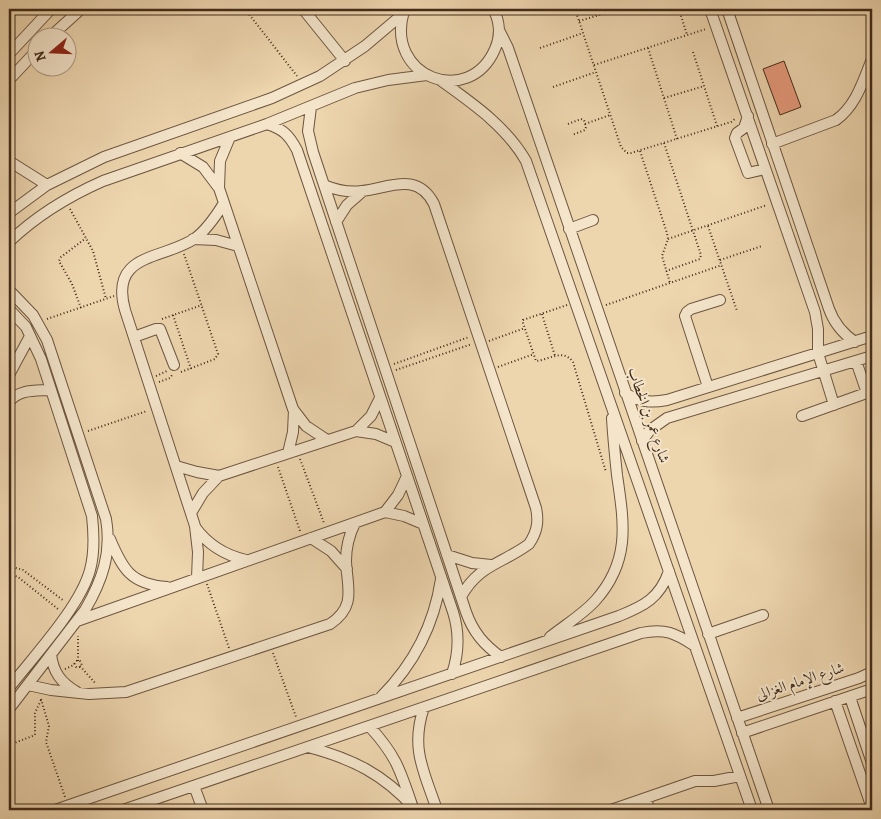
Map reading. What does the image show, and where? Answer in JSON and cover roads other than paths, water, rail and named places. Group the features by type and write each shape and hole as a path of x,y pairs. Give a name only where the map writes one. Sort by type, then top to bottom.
{"street":[{"path":"9,54 51,9"},
{"path":"60,28 80,9"},
{"path":"303,9 344,61"},
{"name":"شارع عمر بن الخطاب","path":"494,9 499,30 508,48 596,309 770,810"},
{"path":"710,9 742,116 744,128 737,133 735,138 746,171 750,174 765,169"},
{"path":"727,9 832,316 841,331 855,342"},
{"path":"866,9 872,11"},
{"path":"9,209 47,185 104,157 272,98 304,84 344,61 405,10"},
{"path":"405,10 400,27 401,42 406,55 416,67 428,76 440,80 484,112 522,153 529,169 752,810"},
{"path":"440,80 462,79 482,69 491,58 497,44 499,30"},
{"path":"772,144 836,120 843,115 854,102 872,59"},
{"path":"9,80 28,60"},
{"path":"9,242 33,222 65,200 103,181 267,124 334,96 372,83 403,77 428,76"},
{"path":"311,107 308,120 310,141 461,598 470,623 476,633 491,651 501,657"},
{"path":"742,116 761,112"},
{"path":"742,116 765,169 817,320 818,353 834,405"},
{"path":"267,124 279,128 286,134 297,150 407,476 456,622 458,653 452,674"},
{"path":"219,188 220,161 230,137"},
{"path":"180,153 203,167 219,188 294,409 306,426 326,440"},
{"path":"9,161 47,185"},
{"path":"324,185 344,191 364,191 395,184 408,184 420,188 430,196 490,369 538,518 538,527 529,544 491,565 473,579 461,598"},
{"path":"336,222 347,205 364,191"},
{"path":"201,577 195,526 148,382 122,294 124,279 133,267 141,261 193,239 210,222 224,203"},
{"path":"569,228 593,220"},
{"path":"791,242 804,238"},
{"path":"193,239 216,240 238,246"},
{"path":"9,290 38,322 47,340 106,519 108,535 108,551 100,583 85,610 51,654 33,686 9,707"},
{"path":"576,303 593,298"},
{"path":"708,387 685,316 691,309 720,300"},
{"path":"9,309 20,320 41,359 92,516 94,533 90,572 69,611 9,688"},
{"path":"134,337 160,329 174,365"},
{"path":"359,334 372,330"},
{"path":"9,375 30,336"},
{"path":"625,393 634,399 658,402 872,336"},
{"path":"642,441 650,430 667,418 872,356"},
{"path":"802,416 870,392 856,361"},
{"path":"9,402 17,394 50,390"},
{"path":"356,431 371,416 380,398"},
{"path":"542,643 595,601 606,587 620,554 624,537 623,519 614,450 611,404"},
{"path":"293,452 294,409"},
{"path":"176,466 219,476 356,431 376,434 395,442"},
{"path":"191,513 203,493 219,476"},
{"path":"77,621 384,512 398,496 407,476"},
{"path":"88,504 100,500"},
{"path":"384,512 404,516 423,524"},
{"path":"33,686 80,693 106,694 136,690 318,629 339,618 345,610 350,590 347,569 348,540 355,523"},
{"path":"195,526 201,535 217,549 246,560"},
{"path":"108,535 117,556 130,574 138,581 170,587"},
{"path":"307,539 331,551 347,569"},
{"path":"447,554 472,563 491,565"},
{"path":"55,810 619,616 645,604 658,593 665,583 669,571"},
{"path":"378,700 397,680 416,654 433,617 441,578"},
{"path":"708,634 763,615"},
{"path":"123,810 641,633 667,631 695,646"},
{"path":"51,654 56,673 62,681 80,693"},
{"path":"702,665 712,666 717,660"},
{"name":"شارع الإمام الغزالى","path":"737,718 872,672"},
{"path":"712,696 717,689 728,690"},
{"name":"شارع الإمام الغزالى","path":"742,732 872,689"},
{"path":"850,697 872,763"},
{"path":"836,702 872,808"},
{"path":"424,707 417,743 422,768 437,810"},
{"path":"369,726 392,754 399,767 414,809"},
{"path":"308,747 342,757 374,773 402,795 414,809"},
{"path":"617,809 695,781 714,781 740,776"},
{"path":"194,786 203,810"},
{"path":"645,798 650,810"}]}
